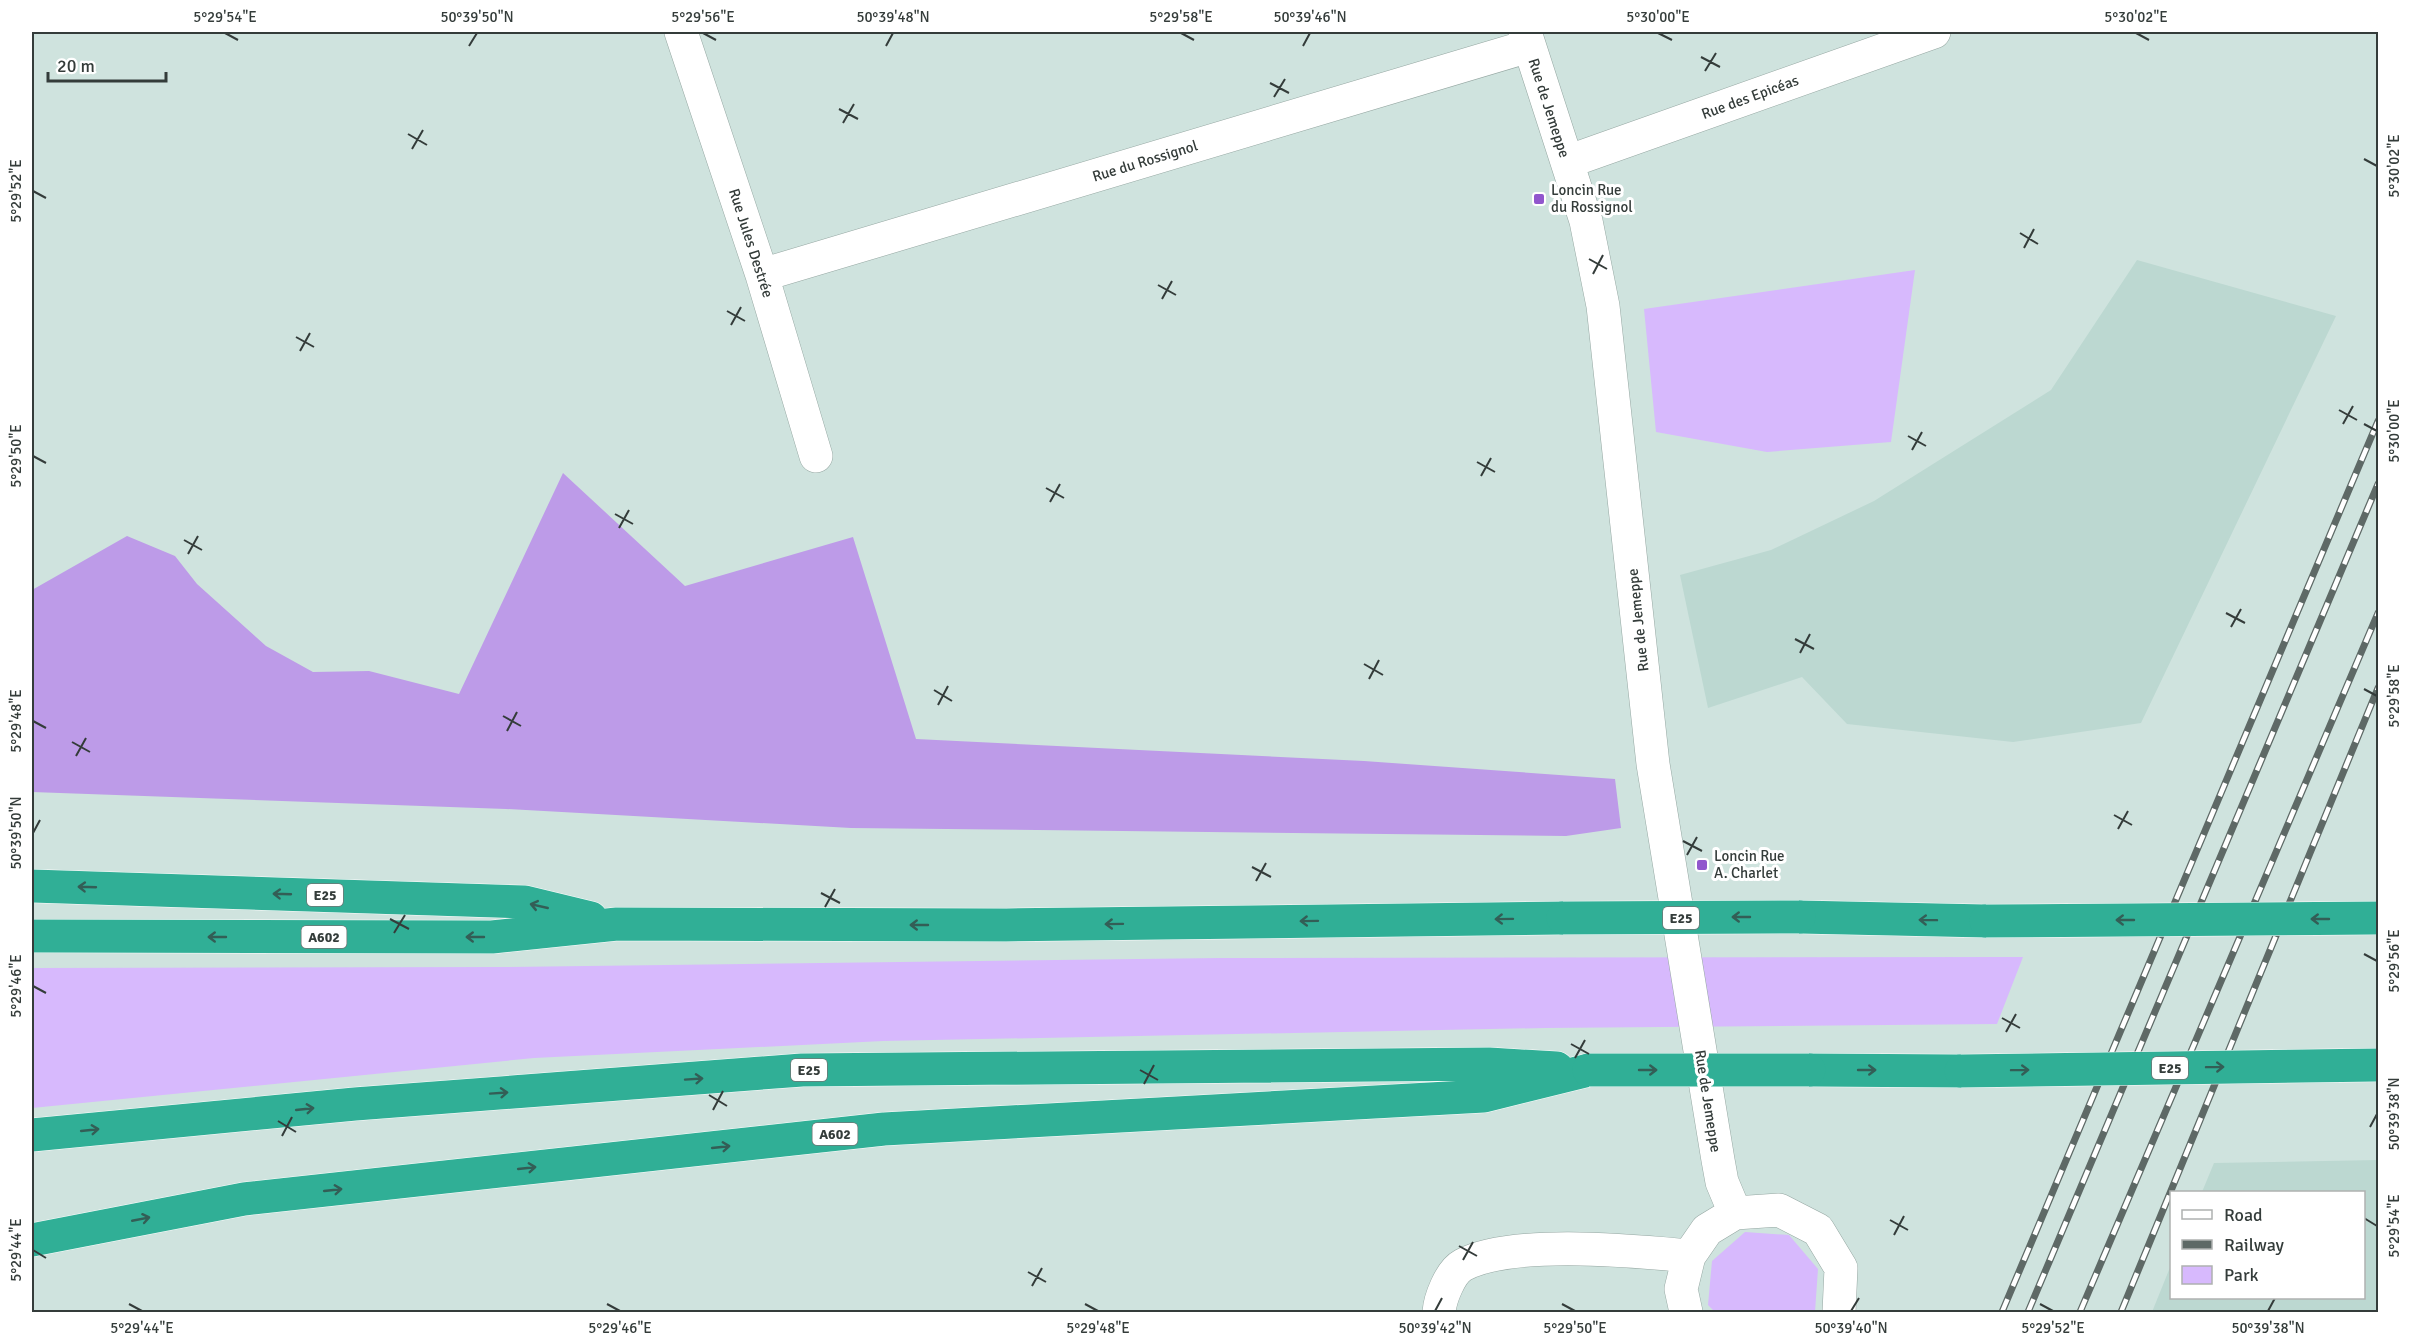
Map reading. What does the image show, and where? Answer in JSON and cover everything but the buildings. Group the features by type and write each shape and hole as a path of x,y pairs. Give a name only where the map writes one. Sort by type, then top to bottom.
{"highway":[{"name":"E25","path":"32,886 525,902 617,924 1018,925 1799,917 1986,921 2379,918"},
{"name":"A602","path":"32,936 492,937 617,924"},
{"name":"E25","path":"32,1136 355,1104 802,1070 1489,1064 1589,1070 1961,1071 2379,1065"},
{"name":"A602","path":"32,1240 244,1199 884,1129 1484,1096 1589,1070"}],"street":[{"name":"Rue Jules Destrée","path":"681,32 762,275 816,456"},
{"name":"Rue des Epicéas","path":"1567,162 1934,32"},
{"name":"Rue du Rossignol","path":"762,275 1527,39"},
{"name":"Rue de Jemeppe","path":"1527,39 1587,221 1603,306 1653,764 1722,1182 1735,1213"},
{"path":"1686,1312 1681,1289 1689,1256 1707,1230 1735,1213 1779,1210 1818,1230 1840,1268 1839,1312"},
{"path":"1439,1312 1440,1296 1461,1265 1499,1252 1623,1250 1689,1256"}],"shaded area":[{"path":"2137,260 2336,316 2141,723 2013,742 1847,724 1802,677 1708,708 1680,575 1771,550 1874,501 2051,390"},
{"path":"563,473 685,586 853,537 916,739 1364,761 1615,779 1621,828 1566,836 851,828 506,809 32,792 32,590 127,536 175,556 197,584 266,646 313,672 369,671 459,694"},
{"path":"2378,1160 2378,1312 2152,1312 2170,1267 2170,1299 2365,1299 2365,1191 2202,1191 2214,1163"}],"green space":[{"path":"1915,270 1891,442 1767,452 1656,432 1644,309"},
{"path":"2023,957 1997,1024 1545,1028 883,1041 534,1058 32,1108 32,968 505,967 1220,958"},
{"path":"1745,1232 1789,1235 1818,1269 1815,1312 1715,1312 1708,1305 1712,1261"}],"railway":[{"path":"2002,1312 2378,421"},
{"path":"2028,1312 2378,484"},
{"path":"2080,1312 2378,613"},
{"path":"2171,1191 2378,688"},
{"path":"2121,1312 2170,1193"}],"place":[{"name":"Loncin Rue du Rossignol","path":"1539,199"},
{"name":"Loncin Rue A. Charlet","path":"1702,865"}]}
